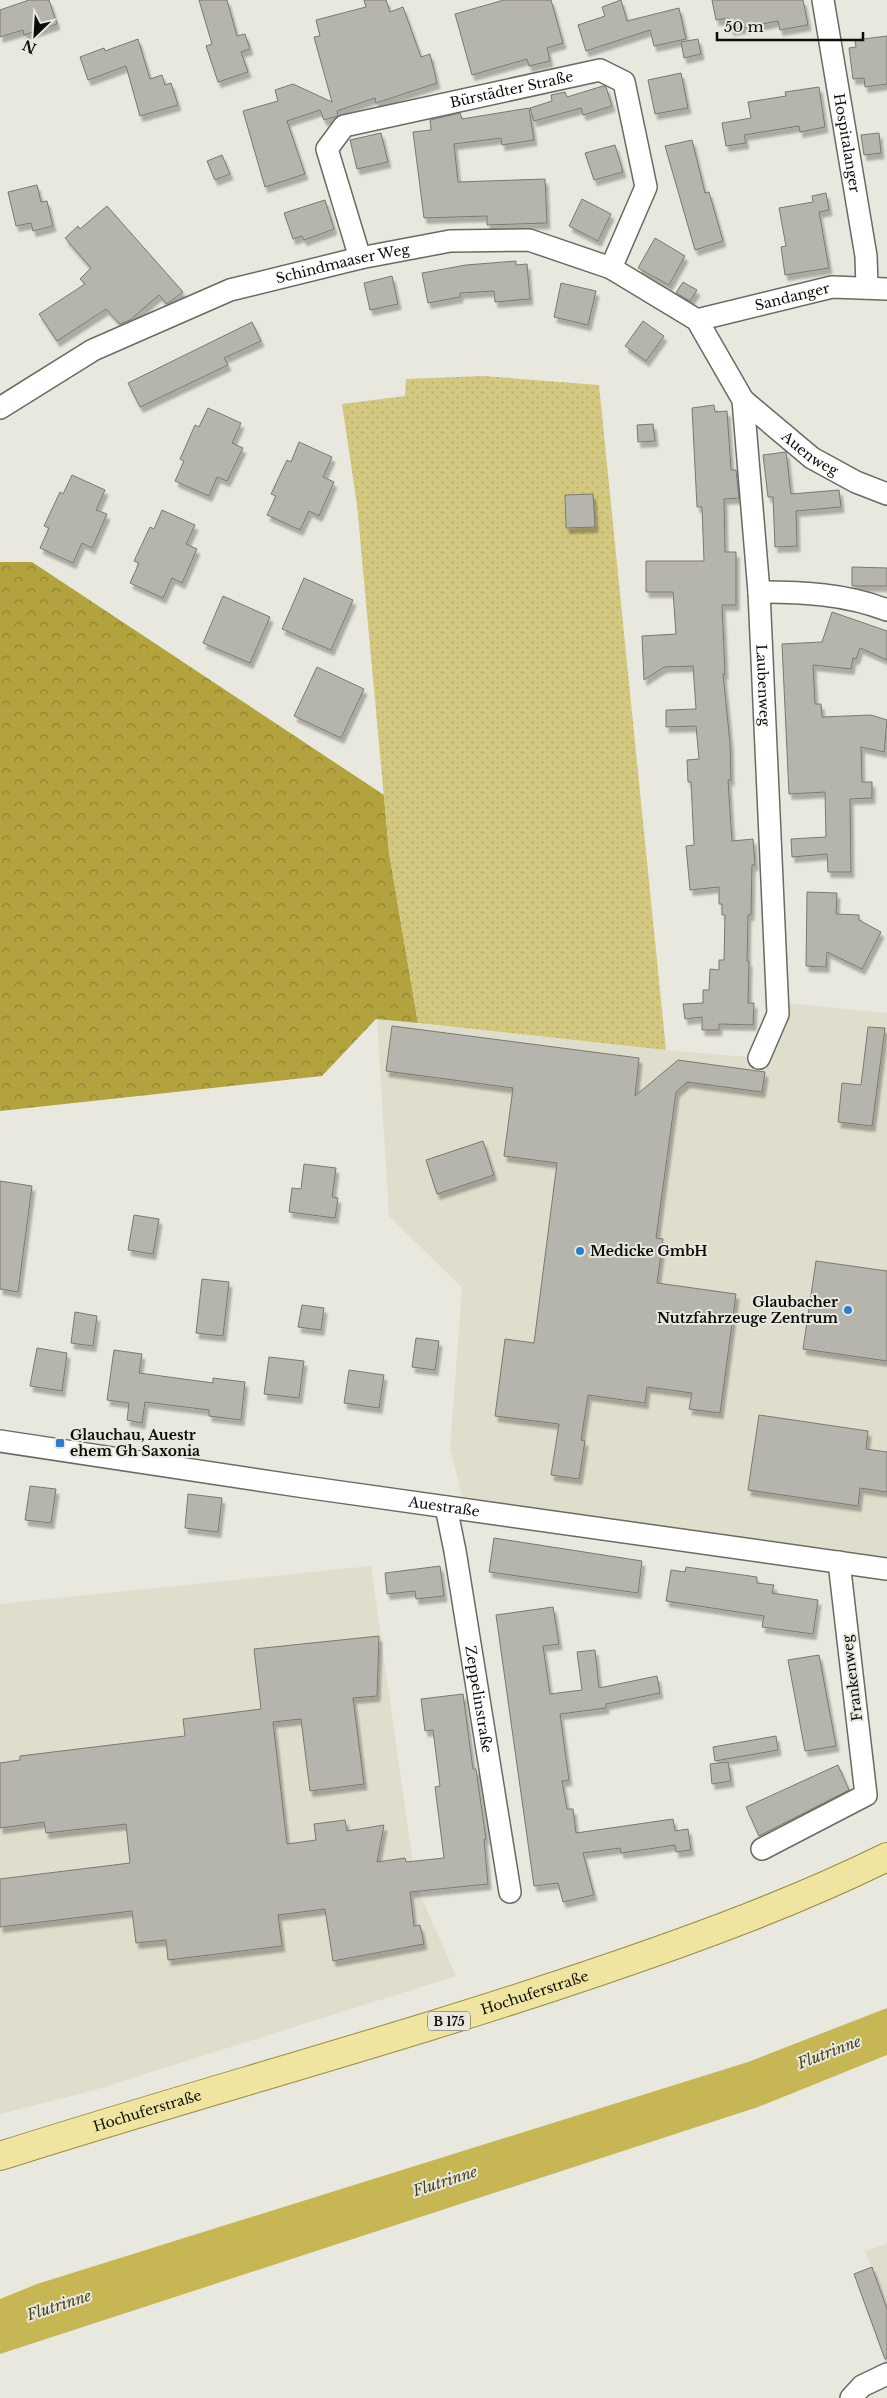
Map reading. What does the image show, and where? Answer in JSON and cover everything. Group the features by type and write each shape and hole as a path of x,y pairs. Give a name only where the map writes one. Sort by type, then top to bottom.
{"main road":[{"name":"Hochuferstraße","path":"0,2156 468,2016 727,1927 840,1880 887,1857"}],"street":[{"name":"Hospitalanger","path":"824,0 866,256 877,288"},
{"name":"Bürstädter Straße","path":"360,258 326,149 344,126 600,70 624,82 646,187 611,268"},
{"name":"Schindmaaser Weg","path":"0,408 93,350 230,290 360,258 450,241 529,240 611,268 697,320"},
{"name":"Sandanger","path":"697,320 832,287 877,288"},
{"name":"Laubenweg","path":"697,320 743,400 759,592 778,1014 759,1058"},
{"name":"Auenweg","path":"743,400 812,458 856,482 887,494"},
{"path":"759,592 805,592 853,599 887,610"},
{"name":"Auestraße","path":"0,1442 887,1569"},
{"name":"Zeppelinstraße","path":"446,1507 455,1551 510,1892"},
{"name":"Frankenweg","path":"762,1849 866,1795 839,1562"},
{"path":"851,2398 862,2386 887,2374"}],"shaded area":[{"path":"484,376 599,385 666,1050 418,1023 389,852 357,505 342,404 405,396 406,379"},
{"path":"778,1002 887,1013 887,1565 465,1510 450,1448 462,1288 389,1216 377,1019 759,1058"},
{"path":"371,1566 416,1885 456,1976 91,2091 0,2114 0,1604"},
{"path":"887,2244 887,2332 877,2336 854,2274 872,2267 865,2251"}],"green space":[{"path":"0,562 32,562 384,795 389,852 418,1023 376,1019 322,1076 0,1111"}],"water":[{"name":"Flutrinne","path":"887,2008 887,2055 758,2107 0,2354 0,2299 37,2284 748,2062"}],"building":[{"path":"29,0 49,0 57,24 24,35 23,30 0,37 0,10"},
{"path":"199,0 227,0 237,36 245,34 250,49 241,52 248,72 218,82 206,46 212,44"},
{"path":"364,0 386,0 390,12 403,7 421,57 430,54 437,83 376,103 375,98 337,111 338,116 324,120 320,110 287,121 305,174 265,187 243,111 278,101 275,90 293,84 332,102 314,37 320,36 316,20 366,7"},
{"path":"504,0 551,0 563,43 547,48 550,61 529,66 527,59 472,75 455,14"},
{"path":"621,0 627,21 679,8 686,39 654,46 650,30 586,51 578,25 605,16 602,7"},
{"path":"712,0 803,0 808,25 780,30 778,21 731,30 728,18 716,20"},
{"path":"887,36 887,84 865,87 864,78 853,79 849,48 856,47 855,40"},
{"path":"138,39 150,79 162,75 165,85 171,83 178,105 140,116 126,66 88,80 80,57 104,48 105,51"},
{"path":"698,39 701,54 684,58 681,42"},
{"path":"681,73 688,108 655,114 648,80"},
{"path":"603,86 606,87 612,106 583,115 581,108 534,121 530,108 552,101 551,95 565,92 567,97"},
{"path":"819,87 825,127 800,132 799,126 744,135 746,143 726,146 722,123 751,118 748,102 786,96 785,92"},
{"path":"529,108 534,140 502,145 501,138 454,144 458,182 545,179 547,223 487,225 487,216 424,218 413,132 431,130 430,120 460,113 462,119"},
{"path":"381,133 388,162 357,169 350,140"},
{"path":"879,133 881,153 864,155 861,135"},
{"path":"692,140 705,193 709,192 723,241 695,250 665,146"},
{"path":"615,145 623,172 594,180 585,153"},
{"path":"222,155 230,174 215,180 207,161"},
{"path":"37,185 41,202 47,201 53,226 33,231 31,223 16,226 8,192"},
{"path":"826,193 829,210 819,212 829,268 785,275 781,247 786,246 779,208 813,202 812,196"},
{"path":"582,199 611,214 598,241 569,226"},
{"path":"325,200 334,229 304,240 302,236 293,239 284,213"},
{"path":"107,206 183,292 167,304 159,295 130,320 120,324 106,309 57,341 39,314 85,284 80,279 91,268 65,238 78,226 80,229"},
{"path":"655,238 685,256 669,285 638,268"},
{"path":"516,261 516,265 527,264 530,299 495,302 494,291 460,293 460,297 428,303 422,273 466,265"},
{"path":"392,276 398,304 370,310 364,283"},
{"path":"683,282 697,290 690,301 676,293"},
{"path":"561,283 596,291 588,325 554,317"},
{"path":"643,321 664,336 646,361 625,346"},
{"path":"252,322 261,341 224,358 228,365 140,407 128,383"},
{"path":"714,405 715,412 727,411 731,470 736,470 739,498 724,499 725,552 736,552 736,605 722,605 725,674 723,674 730,743 731,780 728,780 732,841 753,839 755,865 752,865 751,915 748,915 747,961 749,961 748,1003 754,1003 753,1025 719,1024 719,1030 702,1030 702,1017 685,1019 683,1004 703,1003 703,990 709,990 710,969 719,970 719,960 724,960 725,915 722,915 722,904 719,904 719,887 690,890 686,846 694,845 691,782 688,782 687,760 699,759 696,726 666,727 666,710 696,709 693,666 664,667 644,680 642,636 676,634 673,592 646,592 646,561 704,561 702,507 697,507 692,408"},
{"path":"208,408 241,423 232,443 243,448 227,481 217,477 209,496 175,481 184,461 180,459 195,425 199,427"},
{"path":"653,424 655,441 638,442 637,425"},
{"path":"299,442 332,457 323,477 334,482 319,516 309,511 300,530 267,515 276,496 271,494 287,460 291,462"},
{"path":"786,452 791,494 839,490 841,507 796,511 797,546 775,547 773,497 768,497 763,455"},
{"path":"72,475 105,490 96,510 107,514 92,548 82,543 73,563 40,548 49,528 44,526 60,492 63,494"},
{"path":"593,494 595,527 566,528 565,495"},
{"path":"162,510 195,525 186,544 197,549 182,583 172,578 163,598 130,583 139,563 134,561 150,527 154,529"},
{"path":"852,567 887,568 887,586 852,586"},
{"path":"304,578 353,600 331,650 282,629"},
{"path":"223,596 270,617 250,663 203,643"},
{"path":"832,612 887,631 887,660 860,648 856,659 853,658 851,669 813,665 815,704 821,704 822,717 871,715 887,720 884,752 861,747 862,782 872,782 872,798 850,799 851,872 828,872 827,854 792,857 791,839 826,837 825,792 789,794 782,644 822,642"},
{"path":"317,667 364,689 341,738 294,716"},
{"path":"807,892 837,893 836,914 859,915 859,920 881,932 862,969 827,952 826,967 806,966"},
{"path":"392,1026 639,1058 635,1096 678,1060 765,1072 762,1092 687,1082 676,1092 656,1238 663,1239 657,1283 736,1294 720,1413 689,1409 692,1393 647,1387 645,1403 588,1395 581,1440 585,1441 579,1479 551,1475 559,1424 495,1416 505,1339 534,1343 557,1163 504,1156 513,1088 386,1071"},
{"path":"868,1027 885,1028 872,1126 838,1122 842,1083 861,1085"},
{"path":"483,1141 494,1175 437,1194 426,1160"},
{"path":"304,1164 336,1168 332,1197 338,1198 335,1218 289,1212 292,1188 301,1189"},
{"path":"0,1181 32,1186 18,1292 0,1289"},
{"path":"134,1215 159,1219 153,1254 128,1250"},
{"name":"Glaubacher Nutzfahrzeuge Zentrum","path":"816,1261 887,1271 887,1361 803,1349"},
{"path":"202,1279 229,1282 223,1336 196,1333"},
{"path":"302,1305 324,1308 321,1330 298,1327"},
{"path":"75,1312 97,1316 93,1346 71,1343"},
{"path":"416,1338 439,1341 435,1370 412,1367"},
{"path":"37,1348 67,1353 62,1391 30,1386"},
{"path":"114,1350 142,1354 139,1373 213,1383 213,1378 245,1382 241,1420 209,1416 209,1410 145,1402 142,1423 127,1420 129,1403 107,1400"},
{"path":"269,1357 304,1361 299,1398 264,1394"},
{"path":"349,1370 384,1375 379,1408 344,1403"},
{"path":"759,1415 868,1431 866,1449 887,1452 887,1492 860,1488 858,1506 748,1490"},
{"path":"30,1486 56,1489 51,1523 25,1520"},
{"path":"188,1494 222,1498 218,1532 185,1528"},
{"path":"494,1538 642,1561 638,1593 489,1572"},
{"path":"440,1566 444,1596 416,1599 415,1591 387,1594 385,1573"},
{"path":"686,1567 757,1577 757,1583 774,1585 772,1593 818,1600 813,1634 762,1627 764,1616 666,1601 671,1570 685,1572"},
{"path":"553,1607 559,1644 543,1646 550,1694 582,1690 577,1652 595,1650 599,1688 657,1676 660,1693 606,1704 606,1708 560,1714 569,1780 562,1781 567,1809 573,1809 576,1833 673,1819 675,1831 688,1829 691,1850 676,1852 675,1845 621,1853 620,1848 583,1853 594,1895 563,1902 558,1883 534,1886 496,1615"},
{"path":"379,1636 377,1696 353,1698 364,1784 310,1791 301,1719 273,1722 287,1844 316,1840 314,1824 345,1820 347,1831 384,1825 377,1862 405,1858 406,1862 444,1858 435,1787 440,1786 433,1730 425,1731 421,1699 463,1694 473,1769 476,1769 486,1839 484,1839 488,1884 410,1892 414,1926 420,1925 424,1944 333,1961 325,1909 278,1915 282,1946 168,1960 166,1940 136,1943 132,1911 0,1927 0,1879 130,1863 126,1824 46,1833 44,1822 0,1828 0,1763 20,1760 20,1756 185,1736 183,1719 261,1709 254,1649"},
{"path":"819,1655 836,1746 805,1751 788,1660"},
{"path":"776,1736 778,1750 715,1761 713,1747"},
{"path":"728,1762 731,1781 712,1784 710,1764"},
{"path":"838,1765 849,1790 759,1836 746,1807"},
{"path":"872,2267 887,2309 887,2359 885,2359 854,2274"}],"place":[{"name":"Medicke GmbH","path":"580,1251"},
{"name":"Glaubacher Nutzfahrzeuge Zentrum","path":"848,1310"},
{"name":"Glauchau, Auestr ehem Gh Saxonia","path":"60,1443"}]}
